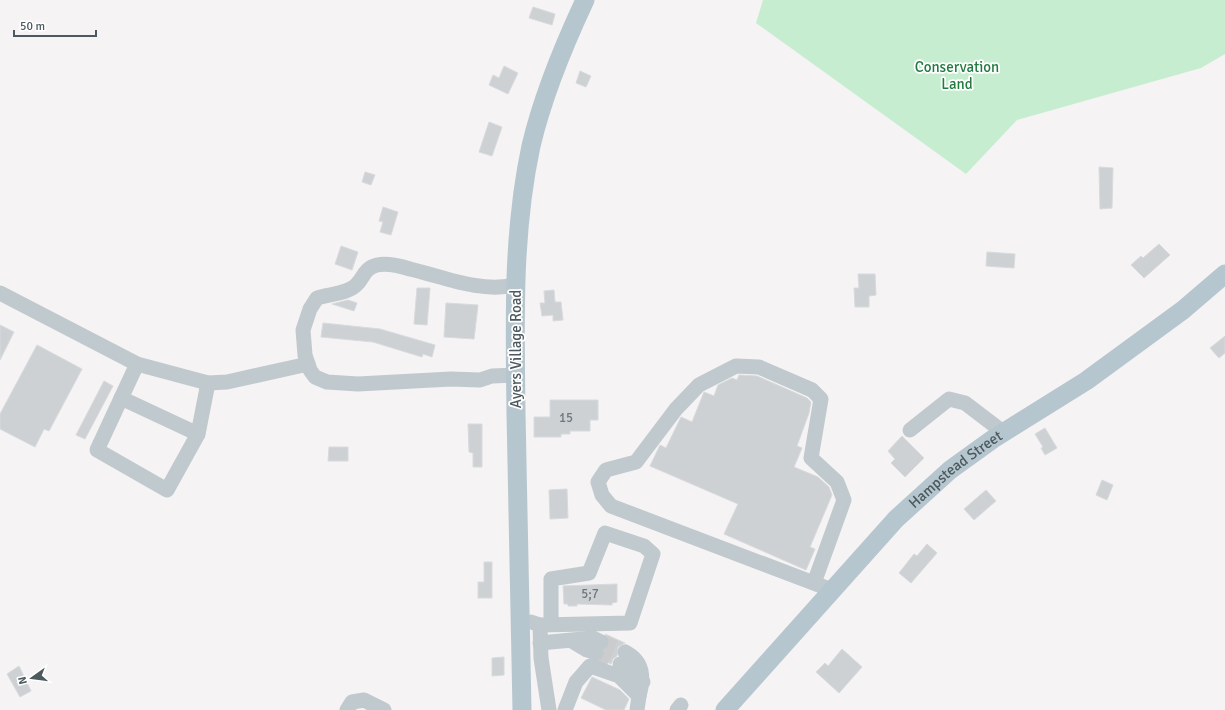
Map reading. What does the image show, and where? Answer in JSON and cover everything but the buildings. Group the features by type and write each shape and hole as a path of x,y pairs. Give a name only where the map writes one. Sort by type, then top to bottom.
{"main road":[{"name":"Ayers Village Road","path":"522,710 515,285 520,208 532,145 540,114 559,58 585,0"},
{"name":"Hampstead Street","path":"725,710 896,519 950,470 1003,432 1086,381 1183,310 1225,274"}],"street":[{"path":"515,285 502,288 492,288 398,266 377,265 368,268 358,283 351,288 318,298 314,303 303,330 305,355 308,364 315,377 327,382 358,384 480,380 492,376 516,375"},
{"path":"0,293 137,364 208,383 227,382 308,364"},
{"path":"137,364 97,450 167,490 198,434 208,383"},
{"path":"814,582 844,500 836,482 811,458 821,399 812,390 759,368 736,366 699,385 676,409 636,462 606,470 598,482 602,495 612,506 832,590"},
{"path":"121,398 198,434"},
{"path":"910,430 949,399 965,403 1003,432"},
{"path":"520,619 546,624 630,622 653,554 644,546 605,532 589,572 551,579 546,624 540,643 549,710"},
{"path":"540,643 593,638 599,647"},
{"path":"623,658 643,682 638,703"},
{"path":"565,710 576,682 590,666 619,676 638,703"},
{"path":"348,710 352,702 364,700 384,710"}],"green space":[{"name":"Conservation Land","path":"763,0 1225,0 1225,54 1201,68 1017,120 966,174 756,23"}],"tunnel":[{"path":"601,642 625,652"},
{"path":"596,653 620,664"}]}
